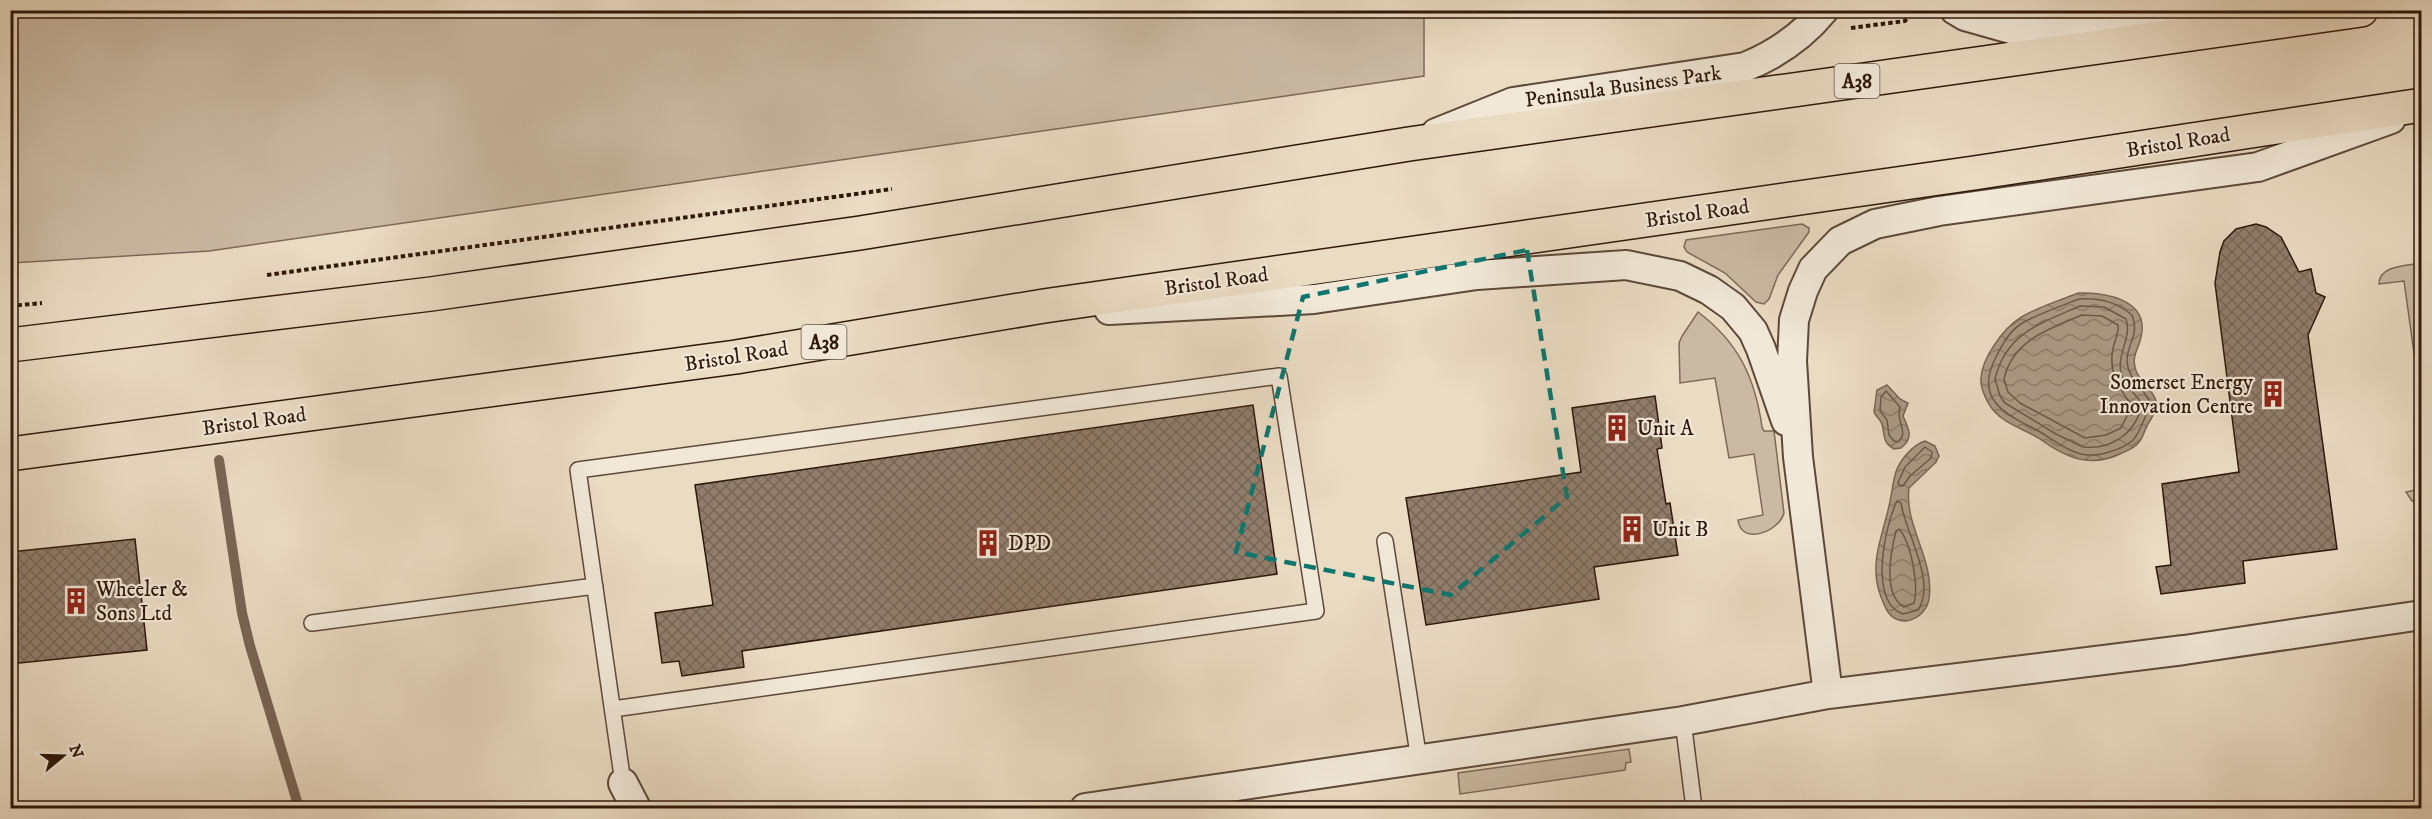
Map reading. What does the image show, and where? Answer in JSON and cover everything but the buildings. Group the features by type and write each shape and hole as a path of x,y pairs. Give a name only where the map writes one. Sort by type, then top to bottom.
{"main road":[{"name":"A38","path":"10,345 431,294 860,233 1409,144 2361,10"},
{"name":"Bristol Road","path":"10,454 736,357 983,316 1974,174 2421,107"}],"street":[{"path":"1955,10 1965,16 2011,29 2203,12 2306,18"},
{"name":"Peninsula Business Park","path":"1409,144 1513,102 1745,67 1772,56 1796,40 1824,11"},
{"path":"1828,694 1798,457 1792,361 1794,320 1803,291 1813,269 1840,241 1875,224 1939,211 2258,168 2421,107"},
{"path":"983,316 1314,299 1477,274 1626,265 1680,276 1710,290 1733,307 1753,332 1761,349 1798,457"},
{"path":"1085,808 1683,722 1828,694 2184,650 2421,615"},
{"path":"624,783 636,808"}],"lane":[{"path":"613,709 1316,611 1279,376 578,470 613,709 624,783"},
{"path":"1386,541 1419,760"},
{"path":"312,623 595,586"},
{"path":"1683,722 1694,808"}],"path":[{"path":"1824,11 1852,28 1905,21 1914,10"},
{"path":"265,276 896,189"},
{"path":"10,306 45,302"}],"highlighted area":[{"path":"1527,250 1567,497 1451,595 1236,552 1303,297"}],"shaded area":[{"path":"11,10 1424,10 1424,76 209,251 11,263"},
{"path":"1802,224 1809,228 1809,232 1778,275 1769,299 1764,304 1756,302 1725,273 1687,252 1684,247 1686,240"},
{"path":"2421,263 2421,278 2419,279 2422,297 2421,404 2404,281 2379,284 2380,278 2389,270"},
{"path":"1698,312 1734,348 1755,392 1762,427 1764,431 1774,431 1784,513 1775,526 1760,533 1746,533 1738,520 1763,515 1754,454 1729,458 1715,378 1680,383 1679,343"},
{"path":"2421,489 2421,503 2412,501 2406,492"},
{"path":"1629,749 1631,762 1626,763 1625,770 1460,794 1458,773"}],"water":[{"path":"2078,293 2112,296 2132,306 2139,314 2142,324 2141,337 2134,359 2135,367 2156,401 2154,414 2142,439 2120,454 2098,460 2069,456 2004,420 1989,404 1981,382 1982,370 1989,353 2013,323 2034,311"},
{"path":"1887,385 1900,399 1908,403 1903,416 1909,437 1901,448 1894,449 1887,444 1881,423 1874,412 1877,390"},
{"path":"1925,441 1935,446 1939,456 1936,462 1909,488 1909,502 1928,571 1929,599 1923,612 1906,621 1893,617 1884,604 1876,579 1877,555 1897,469 1908,452"}],"waterway":[{"path":"219,460 242,613 299,808"}],"place":[{"name":"Somerset Energy Innovation Centre","path":"2273,394"},
{"name":"Unit A","path":"1617,428"},
{"name":"Unit B","path":"1632,529"},
{"name":"DPD","path":"988,543"},
{"name":"Wheeler & Sons Ltd","path":"76,601"}]}
